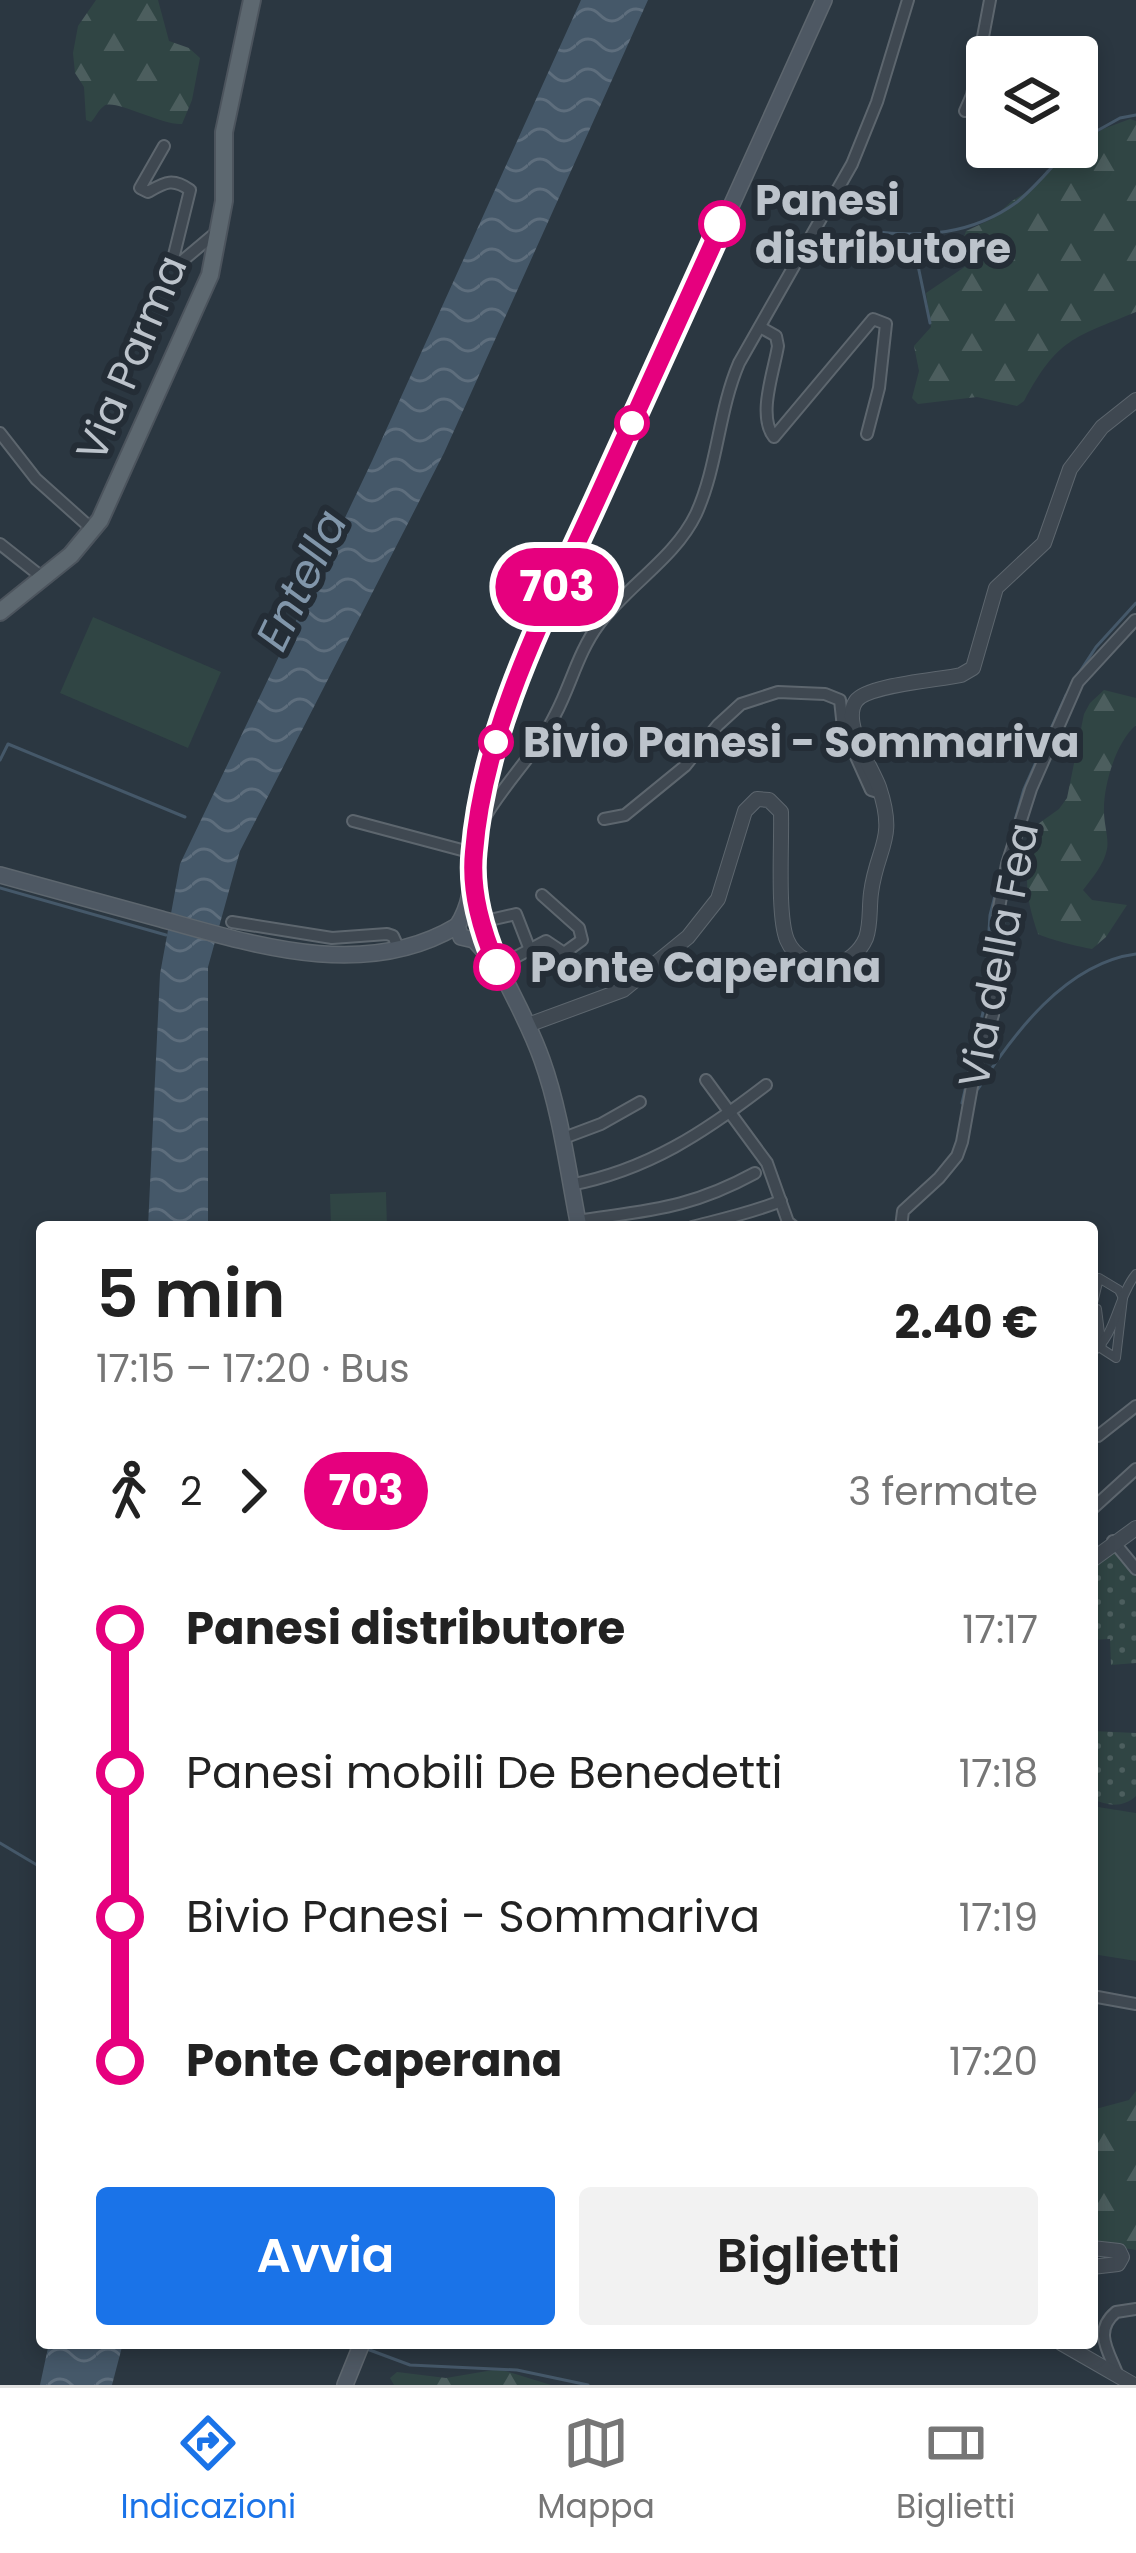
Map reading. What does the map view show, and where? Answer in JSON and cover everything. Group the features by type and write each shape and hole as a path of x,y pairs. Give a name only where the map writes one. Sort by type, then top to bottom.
{"main road":[{"name":"Via Parma","path":"0,612 93,530 211,275 220,230 224,132 252,0"},
{"path":"577,1221 549,1082 497,966 469,929 476,833 511,694 548,605 824,0"},
{"path":"0,875 259,946 329,955 398,947 469,929"},
{"path":"345,2385 359,2349"}],"street":[{"path":"476,833 556,715 579,656 596,629 632,586 679,542 696,514 714,456 725,394 852,164 877,102 908,0"},
{"path":"965,111 990,0"},
{"path":"164,146 140,188 148,192 170,181 190,190 173,259 181,262 220,230"},
{"path":"760,326 776,336 778,346 766,415 774,436 832,372 865,326 873,319 883,321 886,337 879,388 867,434"},
{"path":"527,1025 623,990 688,937 718,899 745,812 757,799 769,800 781,812 787,939 805,960 833,965 846,961 865,940 871,890 887,843 881,793 854,726 855,702 868,692 948,678 974,668 996,588 1044,543 1070,469 1102,427 1136,400"},
{"path":"0,433 36,479 93,530"},
{"path":"0,544 43,578"},
{"path":"548,605 596,629"},
{"name":"Via della Fea","path":"902,1221 903,1211 939,1178 962,1142 974,1075 993,1015 999,908 1007,865 1031,789 1078,682 1135,620"},
{"path":"604,819 625,815 685,766 742,704 778,692 825,694 840,700 843,728 871,790 881,793"},
{"path":"488,777 524,763"},
{"path":"488,777 505,787"},
{"path":"353,821 473,862"},
{"path":"497,966 546,941 568,953 582,940 579,928 542,895"},
{"path":"469,929 516,914 530,950"},
{"path":"232,922 332,938 387,934 394,936 398,947"},
{"path":"706,1080 766,1163 791,1221"},
{"path":"571,1185 636,1168 766,1085"},
{"path":"561,1139 640,1102"},
{"path":"597,1221 668,1210 755,1173"},
{"path":"717,1192 726,1196 729,1215"},
{"path":"710,1221 740,1217 781,1201"},
{"path":"1098,1348 1136,1274"},
{"path":"1098,1282 1099,1278 1119,1290 1116,1358 1102,1348 1098,1315"},
{"path":"1098,1436 1136,1406"},
{"path":"1098,1504 1136,1469"},
{"path":"1098,1555 1136,1528"},
{"path":"1113,1541 1136,1569"},
{"path":"1098,1997 1136,2004"},
{"path":"1098,2249 1123,2257 1118,2264 1098,2266"},
{"path":"1118,2376 1105,2348 1104,2329 1116,2312 1136,2309"},
{"path":"1071,2349 1134,2385"}],"green space":[{"path":"96,0 158,0 169,41 200,58 182,124 109,105 91,122 86,120 84,87 75,73 73,53 78,26"},
{"path":"1136,121 1136,312 1069,343 1017,406 977,397 918,404 912,398 919,371 914,346 931,327 926,293 972,262 963,240 966,231 992,219 1035,187 1051,168 1098,168 1098,132"},
{"path":"93,617 221,672 188,748 60,693"},
{"path":"1104,690 1136,698 1136,725 1122,742 1108,778 1105,855 1083,890 1092,900 1127,905 1092,949 1038,934 1027,879 1038,824 1067,798 1084,714"},
{"path":"386,1192 387,1221 331,1221 330,1194"},
{"path":"1114,1550 1136,1573 1136,1663 1111,1665 1110,1639 1098,1640 1098,1562"},
{"path":"1098,1731 1136,1733 1136,1796 1126,1803 1098,1801"},
{"path":"1098,1807 1136,1813 1136,1961 1098,1955"},
{"path":"1136,2091 1136,2250 1098,2244 1098,2108 1129,2100"},
{"path":"499,2369 551,2385 394,2385 390,2378 397,2372 446,2378"}],"water":[{"path":"581,0 648,0 444,453 240,851 208,967 208,1221 148,1221 160,974 180,864 372,461"},
{"path":"48,2349 121,2349 112,2385 40,2385"}],"waterway":[{"path":"1098,130 1136,115"},
{"path":"869,231 927,234 964,228 1017,202 1052,168"},
{"path":"912,237 930,323"},
{"path":"1077,676 1136,603"},
{"path":"1007,848 1024,789 1066,695"},
{"path":"0,760 8,744 185,817"},
{"path":"962,1103 984,1008 990,915 999,880"},
{"path":"0,888 166,935"},
{"path":"978,1089 1025,1024 1064,986 1111,960 1136,954"},
{"path":"0,1843 36,1864"},
{"path":"367,2349 410,2365 517,2370 588,2385"}],"bus line":[{"name":"703","path":"497,967 481,929 473,870 495,745 542,619 722,224"}],"place":[{"name":"Panesi distributore","path":"722,224"},
{"name":"Bivio Panesi - Sommariva","path":"496,742"},
{"name":"Ponte Caperana","path":"497,967"}],"water label":[{"name":"Entella","path":"301,580"}]}
